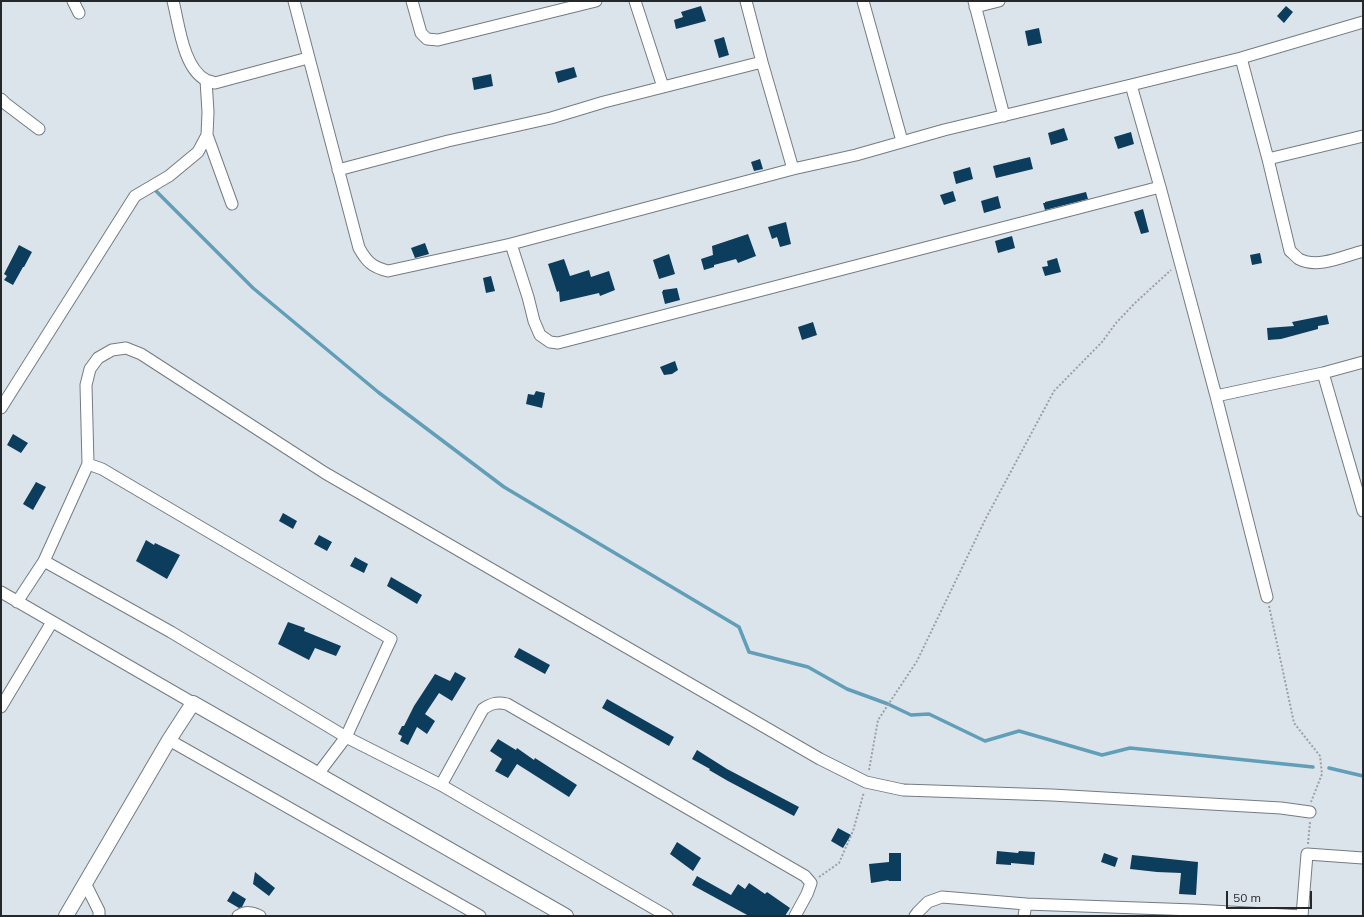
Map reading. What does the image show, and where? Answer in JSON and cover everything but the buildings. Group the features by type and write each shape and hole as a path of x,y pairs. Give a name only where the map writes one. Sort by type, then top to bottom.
{"street":[{"path":"73,1 79,13"},
{"path":"173,1 187,58 196,72 206,80 216,82 308,58"},
{"path":"294,1 359,248 367,261 379,269 388,271 511,244 793,169 856,155 902,141 1241,58 1363,22"},
{"path":"412,1 420,32 427,39 438,40 596,1"},
{"path":"635,1 663,87"},
{"path":"746,1 793,169"},
{"path":"863,1 902,141"},
{"path":"999,1 975,4 1004,116"},
{"path":"1241,58 1268,159 1290,251 1299,259 1312,263 1325,262 1363,251"},
{"path":"338,170 448,141 551,118 604,102 762,62"},
{"path":"206,80 208,112 207,135 232,204"},
{"path":"1131,85 1216,396 1267,597"},
{"path":"1,99 39,129"},
{"path":"1,408 135,196 169,176 198,152 207,135"},
{"path":"1268,159 1363,136"},
{"path":"511,244 537,328 540,334 550,342 558,343 1160,187"},
{"path":"17,602 44,561 88,464 86,385 90,369 98,358 112,350 126,348 141,354 325,473 820,759 866,782 903,790 1052,795 1281,808 1310,812"},
{"path":"1216,396 1323,373 1363,362"},
{"path":"1323,373 1363,511"},
{"path":"88,464 102,469 391,638 346,737 318,774"},
{"path":"44,561 171,632 346,737 441,785 667,916"},
{"path":"1,592 566,916"},
{"path":"1,707 52,622"},
{"path":"441,785 483,709 490,704 498,702 507,704 805,876 811,883 795,916"},
{"path":"66,916 169,740 193,703"},
{"path":"169,740 480,916"},
{"path":"915,916 928,902 942,897 1026,904 1194,913 1302,916 1307,854 1363,858"},
{"path":"85,883 99,911 99,916"},
{"path":"1024,916 1026,904"},
{"path":"238,916 246,912 254,912 260,916"}],"path":[{"path":"811,883 839,862 853,831 866,782 878,720 916,661 986,518 1054,391 1102,342 1116,323 1135,303 1180,262"},
{"path":"1267,597 1294,723 1320,756 1322,774 1311,804 1307,854"}],"waterway":[{"path":"154,189 253,288 378,392 504,487 739,627 749,652 808,667 847,689 888,704 911,715 929,714 985,741 1019,731 1102,755 1130,748 1313,767"},
{"path":"1329,768 1363,776"}]}
